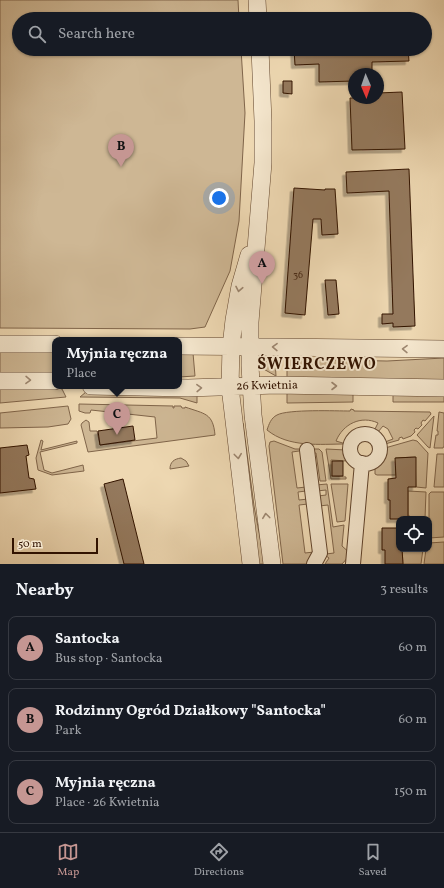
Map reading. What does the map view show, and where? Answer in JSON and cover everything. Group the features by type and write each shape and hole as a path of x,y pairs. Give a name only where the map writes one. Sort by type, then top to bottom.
{"street":[{"path":"257,0 258,12"},
{"path":"260,56 263,135 262,176 249,347 251,386 272,564"},
{"path":"251,564 230,387 231,347 234,320 240,286 258,224"},
{"path":"0,344 52,344"},
{"path":"182,346 444,349"},
{"path":"0,381 52,381"},
{"name":"26 Kwietnia","path":"182,388 283,385 444,388"},
{"path":"307,450 320,553 314,564"},
{"path":"354,564 362,464"}],"shaded area":[{"path":"0,0 238,0 239,12 12,12 12,56 241,56 245,113 239,221 230,271 205,327 190,329 0,328"},
{"path":"0,351 52,351 52,375 0,375"},
{"path":"182,352 193,353 195,376 182,377"},
{"path":"444,358 444,381 287,379 287,359 387,361"},
{"path":"275,360 276,376 260,367 262,363"},
{"path":"0,387 52,387 52,389 62,389 66,397 0,403"},
{"path":"86,392 197,395 197,403 180,398 80,397"},
{"path":"287,393 353,394 353,402 287,403"},
{"path":"393,393 444,394 444,402 393,402"},
{"path":"79,404 173,406 173,408 174,406 181,406 182,408 185,407 207,415 212,422 215,435 88,452 81,425 86,420 89,422 90,431 97,431 100,445 157,438 155,417 91,410 90,413 85,413 79,411"},
{"path":"68,406 71,419 68,424 48,427 0,428 0,413"},
{"path":"351,409 354,411 430,412 431,414 425,421 423,420 421,423 422,425 418,429 416,428 414,430 415,432 411,436 403,439 402,437 399,438 399,440 385,444 385,442 393,439 388,429 383,426 378,432 374,431 378,423 365,420 353,423 339,435 336,441 346,444 305,444 285,440 267,430 269,423 273,418 283,413 302,411 350,411"},
{"path":"439,412 444,413 444,446 443,448 434,448 436,435 438,435"},
{"path":"434,416 430,448 417,435"},
{"path":"243,423 254,506 265,564 257,564 240,424"},
{"path":"41,440 43,441 41,450 77,441 77,443 40,452 44,470 52,473 83,465 84,471 52,475 38,470 36,458"},
{"path":"413,440 417,441 428,453 426,488 416,487 415,457 396,458 396,475 375,474 375,466 382,458 385,448"},
{"path":"274,441 295,449 301,449 299,451 292,452 297,488 306,487 306,491 298,492 299,500 308,499 308,504 299,505 305,553 314,552 307,564 283,564 269,446 270,442"},
{"path":"311,449 319,449 322,452 326,481 320,481 316,453 312,453"},
{"path":"326,449 346,450 348,461 331,460 331,476 346,477 346,479 331,479"},
{"path":"437,454 444,454 444,487 434,487"},
{"path":"181,458 186,461 189,466 170,469 173,461"},
{"path":"327,484 333,527 344,525 342,546 351,554 342,564 325,564 329,558 325,555 334,553 328,505 319,506 318,496 326,495 326,490 317,491 316,485"},
{"path":"331,484 348,484 345,521 337,522"},
{"path":"408,491 426,492 425,516 408,516"},
{"path":"431,492 444,492 444,537 432,538 432,516 429,516 429,494"},
{"path":"444,542 444,564 424,564 426,552 432,552 432,543"},
{"path":"402,552 423,552 421,564 403,564"}],"building":[{"path":"294,56 409,56 409,61 372,62 372,68 348,68 348,81 319,82 319,64 295,65"},
{"path":"283,81 292,81 292,94 283,93"},
{"path":"402,92 405,149 352,150 350,104 384,104 384,93"},
{"path":"409,169 415,326 393,327 393,323 382,324 382,314 393,314 389,191 347,193 346,172"},
{"path":"294,188 325,190 335,189 338,234 322,235 321,219 313,219 305,315 285,313"},
{"path":"325,280 336,280 339,314 328,315"},
{"path":"133,426 135,440 100,445 98,431"},
{"path":"27,445 29,455 26,456 29,478 34,479 36,489 0,493 0,448"},
{"path":"416,457 416,487 408,487 408,516 396,516 396,519 390,519 388,479 396,478 395,458"},
{"path":"332,461 343,461 343,476 332,476"},
{"path":"123,479 144,564 124,564 104,484"},
{"path":"382,528 396,528 396,552 402,552 403,564 385,564 385,550 382,550"}],"place":[{"name":"Rodzinny Ogród Działkowy \"Santocka\"","path":"121,167"},
{"name":"Santocka","path":"262,284"},
{"name":"Myjnia ręczna","path":"117,435"}],"district":[{"name":"ŚWIERCZEWO","path":"317,365"}]}
